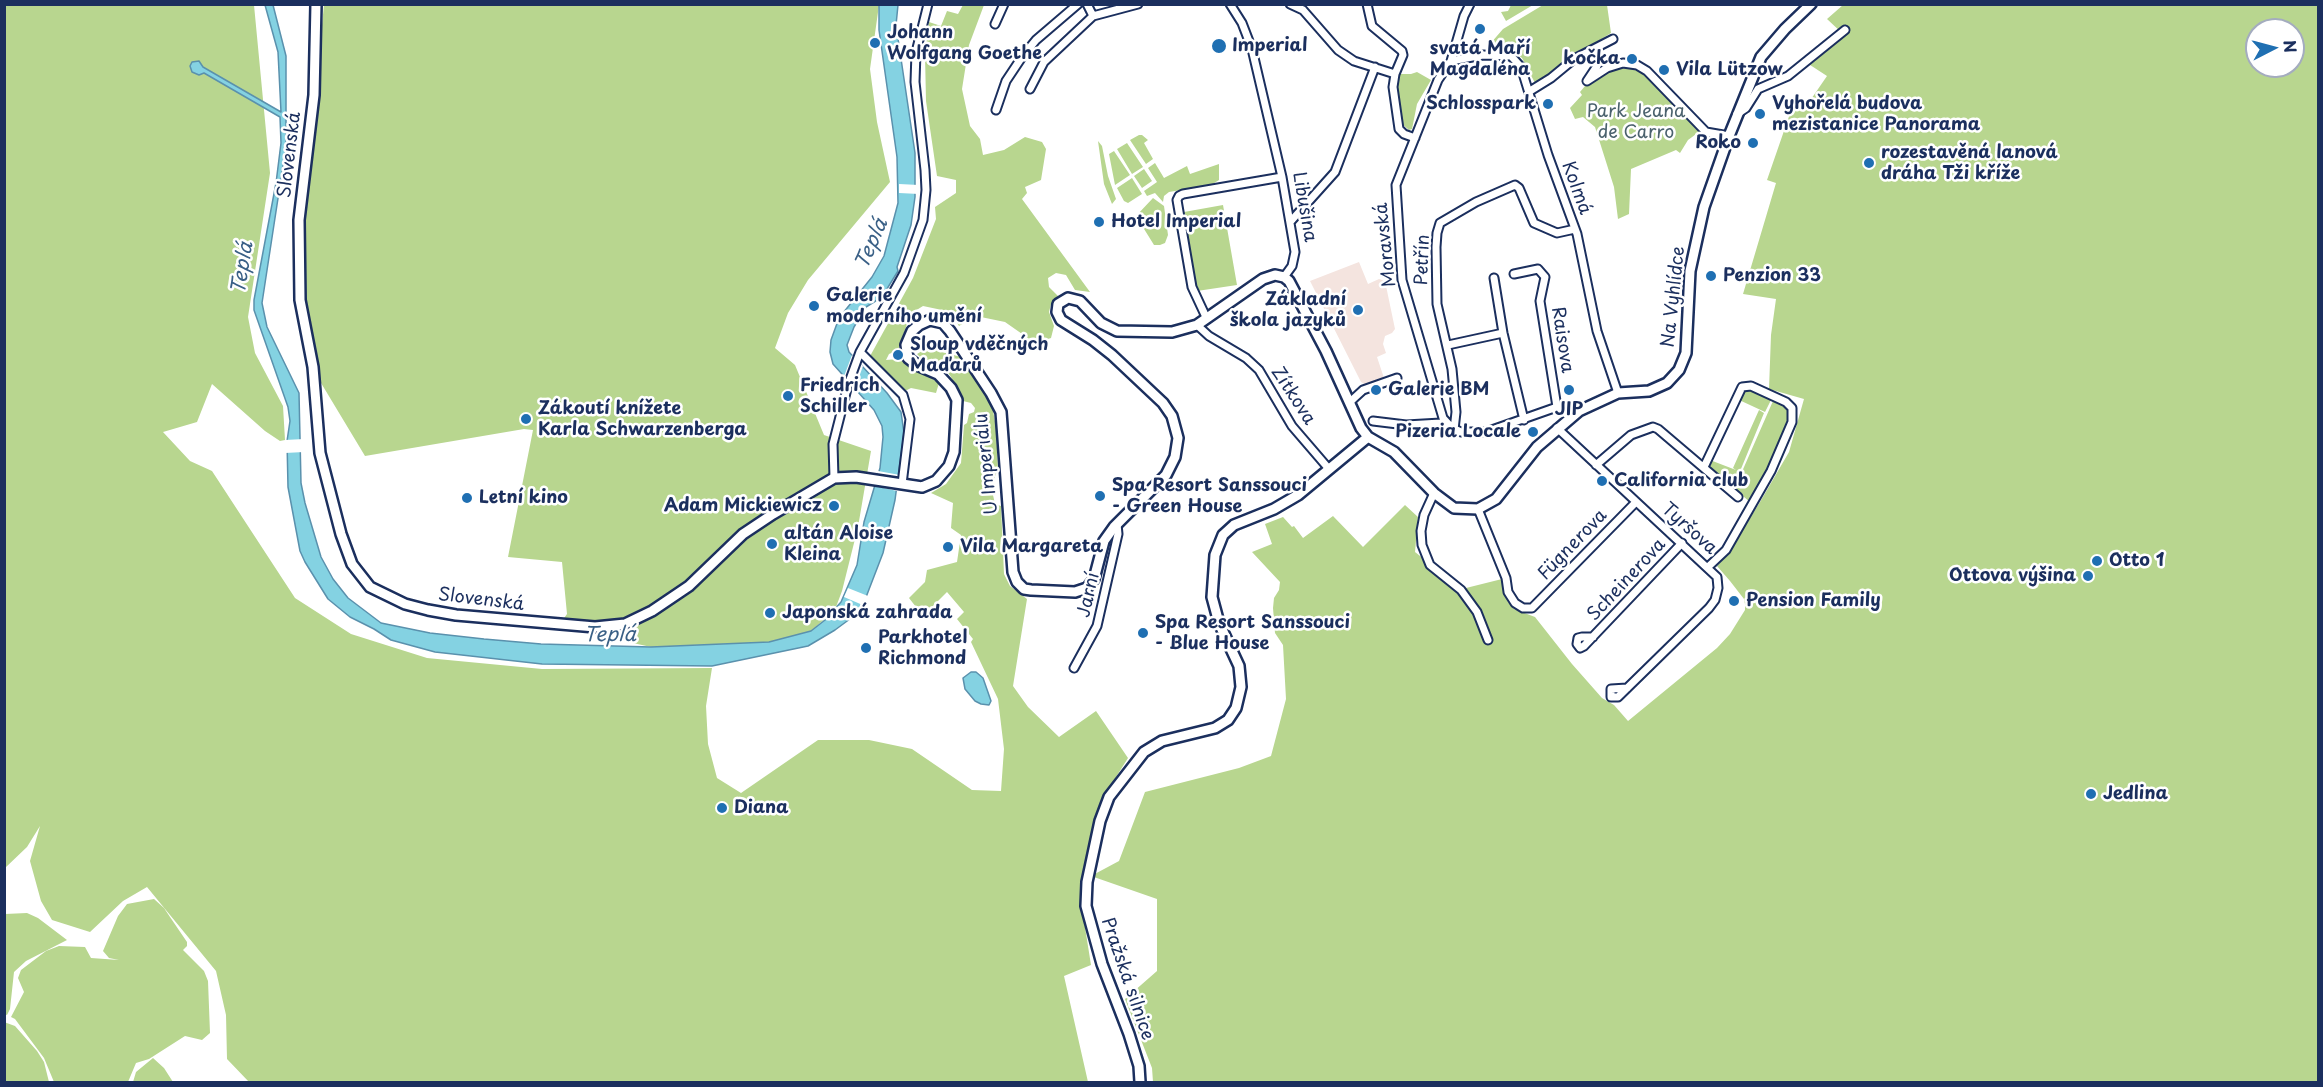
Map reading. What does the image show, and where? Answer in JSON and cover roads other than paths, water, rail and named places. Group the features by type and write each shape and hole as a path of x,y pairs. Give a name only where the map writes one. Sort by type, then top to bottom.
{"street":[{"name":"Slovenská","path":"316,4 314,105 301,198 299,231 300,300 314,376 321,460 346,550 361,578 370,587 405,604 456,615 568,626 595,627 625,624 642,617 677,596 743,534 834,478"},
{"path":"834,478 833,444 848,385 860,352 904,273 923,220 926,190 915,82 916,52 928,4"},
{"path":"995,24 1004,4"},
{"path":"996,110 1006,81 1022,57 1036,40 1078,4"},
{"path":"1087,4 1093,16"},
{"path":"1030,89 1044,62 1093,16 1138,4"},
{"name":"Libušina","path":"1230,4 1242,23 1252,49 1291,220 1295,252 1292,266 1284,277"},
{"path":"1290,4 1303,10 1338,50 1354,60 1395,74"},
{"path":"1367,4 1372,26 1376,32 1402,51 1403,55 1395,74 1393,87 1399,129 1404,134 1415,138"},
{"name":"Moravská","path":"1454,430 1443,418 1402,279 1396,185 1438,80 1451,61 1464,16 1470,4"},
{"name":"Na Vyhlídce","path":"1478,509 1496,499 1537,447 1570,417 1590,404 1618,393 1649,391 1667,383 1684,362 1688,336 1690,271 1704,207 1728,136 1761,57 1811,4"},
{"path":"1737,114 1746,108 1758,89 1788,76 1845,30"},
{"path":"1530,91 1551,78 1574,59 1613,39"},
{"name":"Kolmá","path":"1451,61 1483,55 1511,56 1521,67 1548,155 1575,229 1597,331 1618,393"},
{"path":"1597,66 1587,81 1607,68 1623,63 1637,65 1647,71 1706,132 1728,136"},
{"path":"1291,220 1335,172 1375,67"},
{"path":"1206,317 1192,287 1177,200 1183,194 1282,177"},
{"name":"Petřín","path":"1454,430 1456,412 1448,345 1437,304 1436,248 1440,223 1476,202 1515,185 1519,188 1534,223 1557,233 1575,229"},
{"name":"Raisova","path":"1514,274 1538,269 1545,277 1540,301 1557,407"},
{"name":"U Imperiálu","path":"834,478 849,476 922,487 936,481 949,466 954,452 957,406 954,395 938,374 917,365 908,358 906,353 906,345 912,331 925,321 935,320 943,323 992,393 1001,412 1013,573 1017,582 1028,590 1083,591 1092,582 1104,541 1117,524 1166,475 1178,445 1175,423 1163,403 1112,355 1093,340 1063,322 1057,312 1058,304 1064,299 1076,299 1101,323 1126,333 1172,332 1197,325 1263,279 1275,275 1284,277"},
{"path":"1284,277 1289,281 1368,437 1394,452 1434,493 1454,508 1478,509"},
{"path":"1494,278 1503,333 1524,420"},
{"name":"Zítkova","path":"1197,325 1209,336 1246,358 1259,370 1292,426 1329,469"},
{"path":"1448,345 1503,333"},
{"path":"860,352 903,395 910,419 900,484"},
{"path":"1351,401 1363,390 1397,378"},
{"path":"1704,467 1742,387 1751,386 1786,402 1792,408 1792,422 1771,471 1726,549 1708,567"},
{"path":"1373,421 1406,425 1442,423 1461,432 1486,432 1557,407 1570,417"},
{"name":"Tyršova","path":"1557,428 1717,577 1718,588 1710,608 1627,688"},
{"path":"1596,465 1631,435 1653,428 1658,429 1738,497"},
{"name":"Pražská silnice","path":"1140,1083 1139,1066 1102,964 1086,906 1087,882 1100,821 1109,797 1144,752 1162,741 1215,728 1228,720 1236,708 1241,687 1239,666 1219,623 1212,597 1215,555 1222,535 1234,525 1275,509 1298,495 1368,437"},
{"path":"1434,493 1424,515 1421,531 1422,545 1430,565 1461,590 1477,612 1488,640"},
{"name":"Fügnerova","path":"1478,509 1506,578 1508,592 1515,603 1523,608 1532,608 1636,502"},
{"name":"Jarní","path":"1074,668 1097,626 1118,534 1117,524"},
{"name":"Scheinerova","path":"1593,637 1682,543"}],"water":[{"path":"265,5 273,5 286,56 286,146 262,303 267,327 299,393 301,483 321,557 333,579 348,598 381,623 430,633 484,639 541,644 651,647 769,642 811,631 825,620 841,602 857,565 864,522 880,468 882,426 874,410 833,364 830,352 831,340 839,318 872,277 884,256 898,203 897,157 879,30 879,5 898,5 896,25 915,153 915,197 911,225 897,267 898,271 882,297 866,307 847,345 849,352 887,393 901,412 904,433 895,500 883,553 858,613 808,646 712,666 542,664 435,652 391,640 350,617 328,599 300,551 288,487 287,441 290,421 288,407 254,310 276,183 281,143 280,117 204,73 199,75 192,72 190,66 192,62 199,61 203,67 281,112 278,52"},
{"path":"971,672 976,672 983,678 991,701 989,705 975,701 965,689 963,678"}],"place":[{"name":"svatá Maří Magdaléna","path":"1480,29"},
{"name":"Johann Wolfgang Goethe","path":"875,43"},
{"name":"Imperial","path":"1219,46"},
{"name":"kočka","path":"1632,59"},
{"name":"Vila Lützow","path":"1664,70"},
{"name":"Schlosspark","path":"1548,104"},
{"name":"Vyhořelá budova mezistanice Panorama","path":"1760,114"},
{"name":"Roko","path":"1753,143"},
{"name":"rozestavěná lanová dráha Tži kříže","path":"1869,163"},
{"name":"Hotel Imperial","path":"1099,222"},
{"name":"Penzion 33","path":"1711,276"},
{"name":"Galerie moderního umění","path":"814,306"},
{"name":"Základní škola jazyků","path":"1358,310"},
{"name":"Sloup vděčných Maďarů","path":"898,355"},
{"name":"Galerie BM","path":"1376,390"},
{"name":"JIP","path":"1569,390"},
{"name":"Friedrich Schiller","path":"788,396"},
{"name":"Zákoutí knížete Karla Schwarzenberga","path":"526,419"},
{"name":"Pizeria Locale","path":"1533,432"},
{"name":"California club","path":"1602,481"},
{"name":"Spa Resort Sanssouci - Green House","path":"1100,496"},
{"name":"Letní kino","path":"467,498"},
{"name":"Adam Mickiewicz","path":"834,506"},
{"name":"altán Aloise Kleina","path":"772,544"},
{"name":"Vila Margareta","path":"948,547"},
{"name":"Otto 1","path":"2097,561"},
{"name":"Ottova výšina","path":"2088,576"},
{"name":"Pension Family","path":"1734,601"},
{"name":"Japonská zahrada","path":"770,613"},
{"name":"Spa Resort Sanssouci - Blue House","path":"1143,633"},
{"name":"Parkhotel Richmond","path":"866,648"},
{"name":"Jedlina","path":"2091,794"},
{"name":"Diana","path":"722,808"}],"park label":[{"name":"Park Jeana de Carro","path":"1636,122"}],"water label":[{"name":"Teplá","path":"872,244"},
{"name":"Teplá","path":"243,268"},
{"name":"Teplá","path":"610,635"}]}
